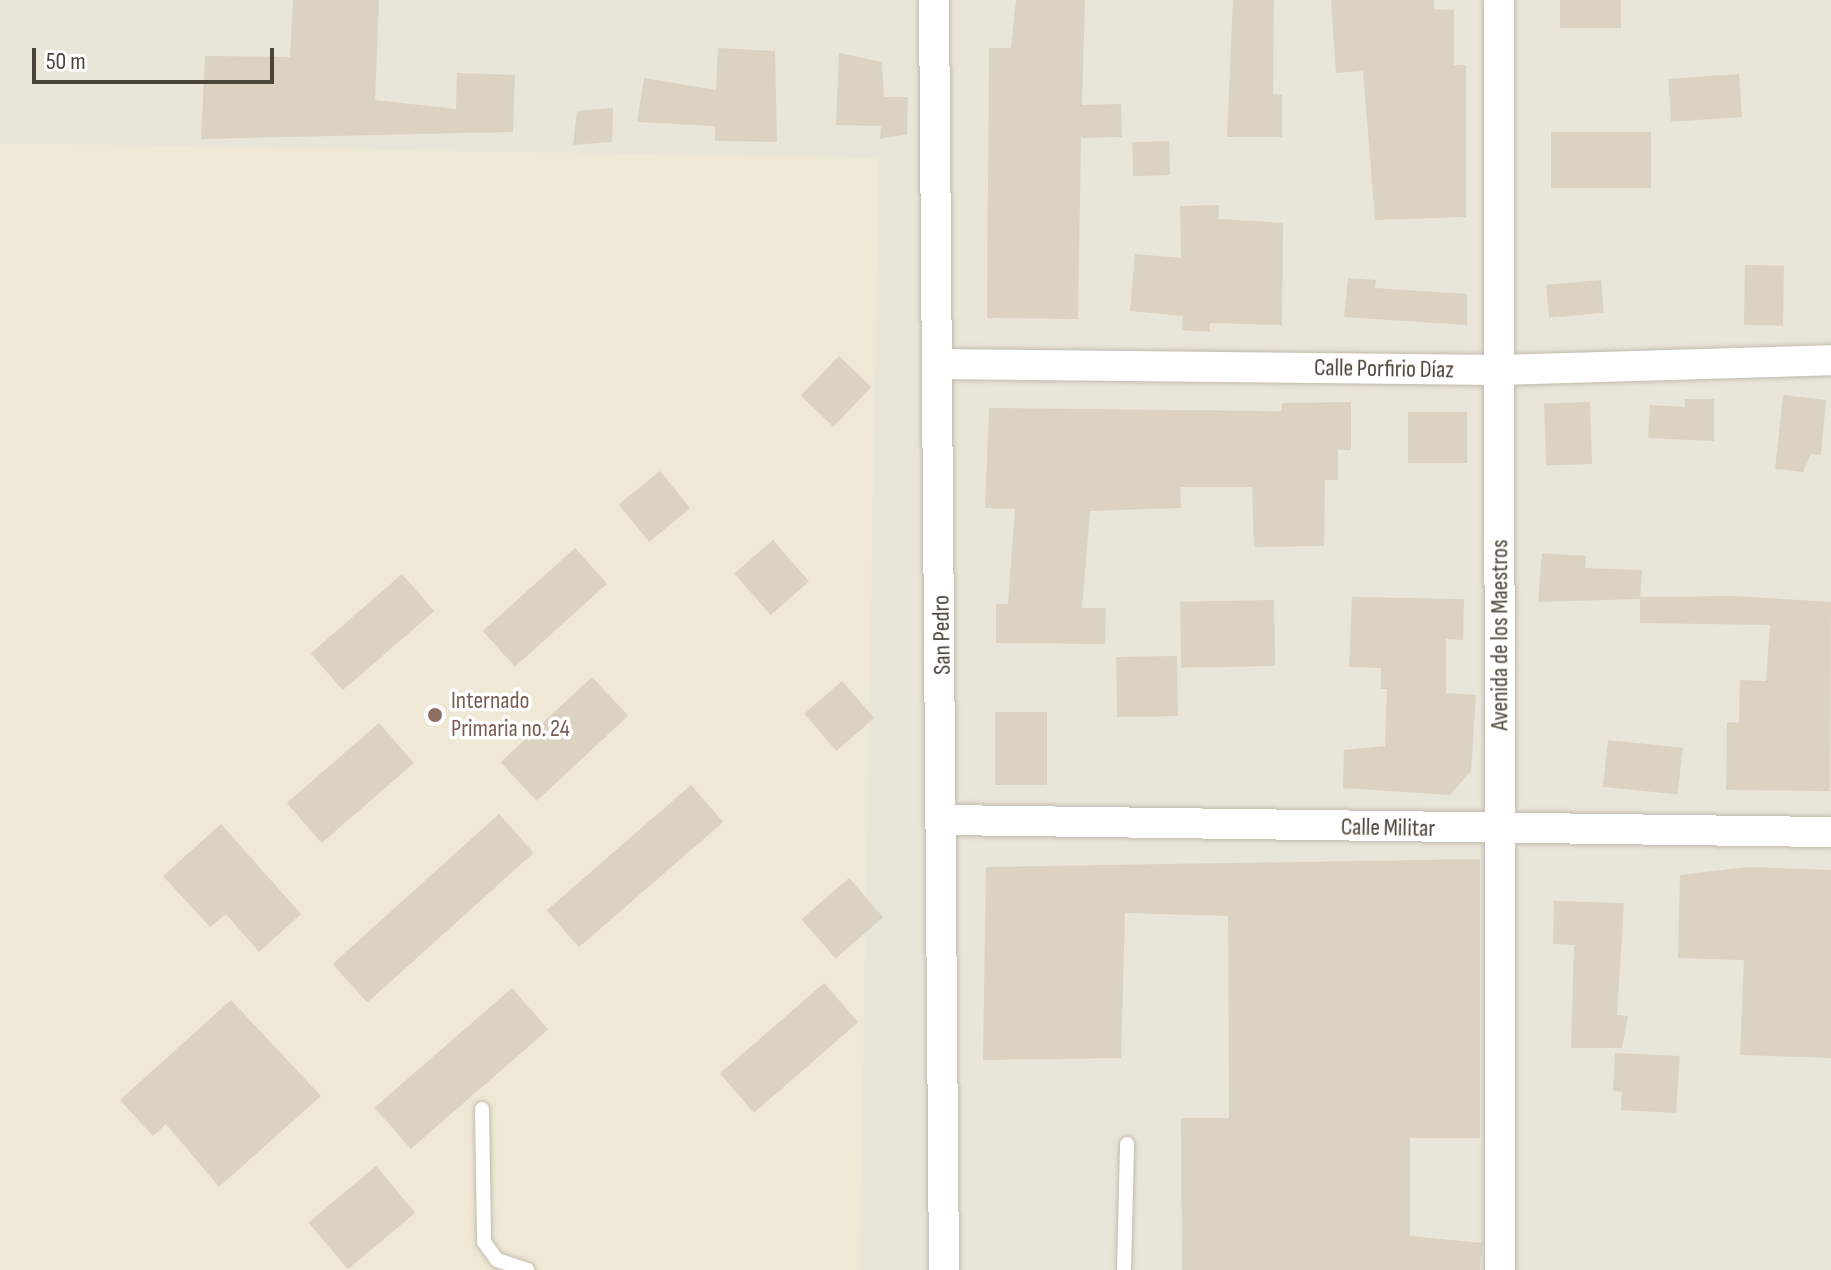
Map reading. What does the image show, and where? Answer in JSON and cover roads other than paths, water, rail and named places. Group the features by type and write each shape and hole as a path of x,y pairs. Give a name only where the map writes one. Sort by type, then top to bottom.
{"street":[{"name":"San Pedro","path":"934,0 945,820 944,1270"},
{"name":"Avenida de los Maestros","path":"1499,0 1500,1270"},
{"name":"Calle Porfirio Díaz","path":"937,364 1499,370 1831,360"},
{"name":"Calle Militar","path":"945,820 1502,830 1831,832"}],"lane":[{"path":"482,1109 484,1242 497,1260 527,1270"},
{"path":"1124,1270 1127,1144"}],"place":[{"name":"Internado Primaria no. 24","path":"435,715"}]}
